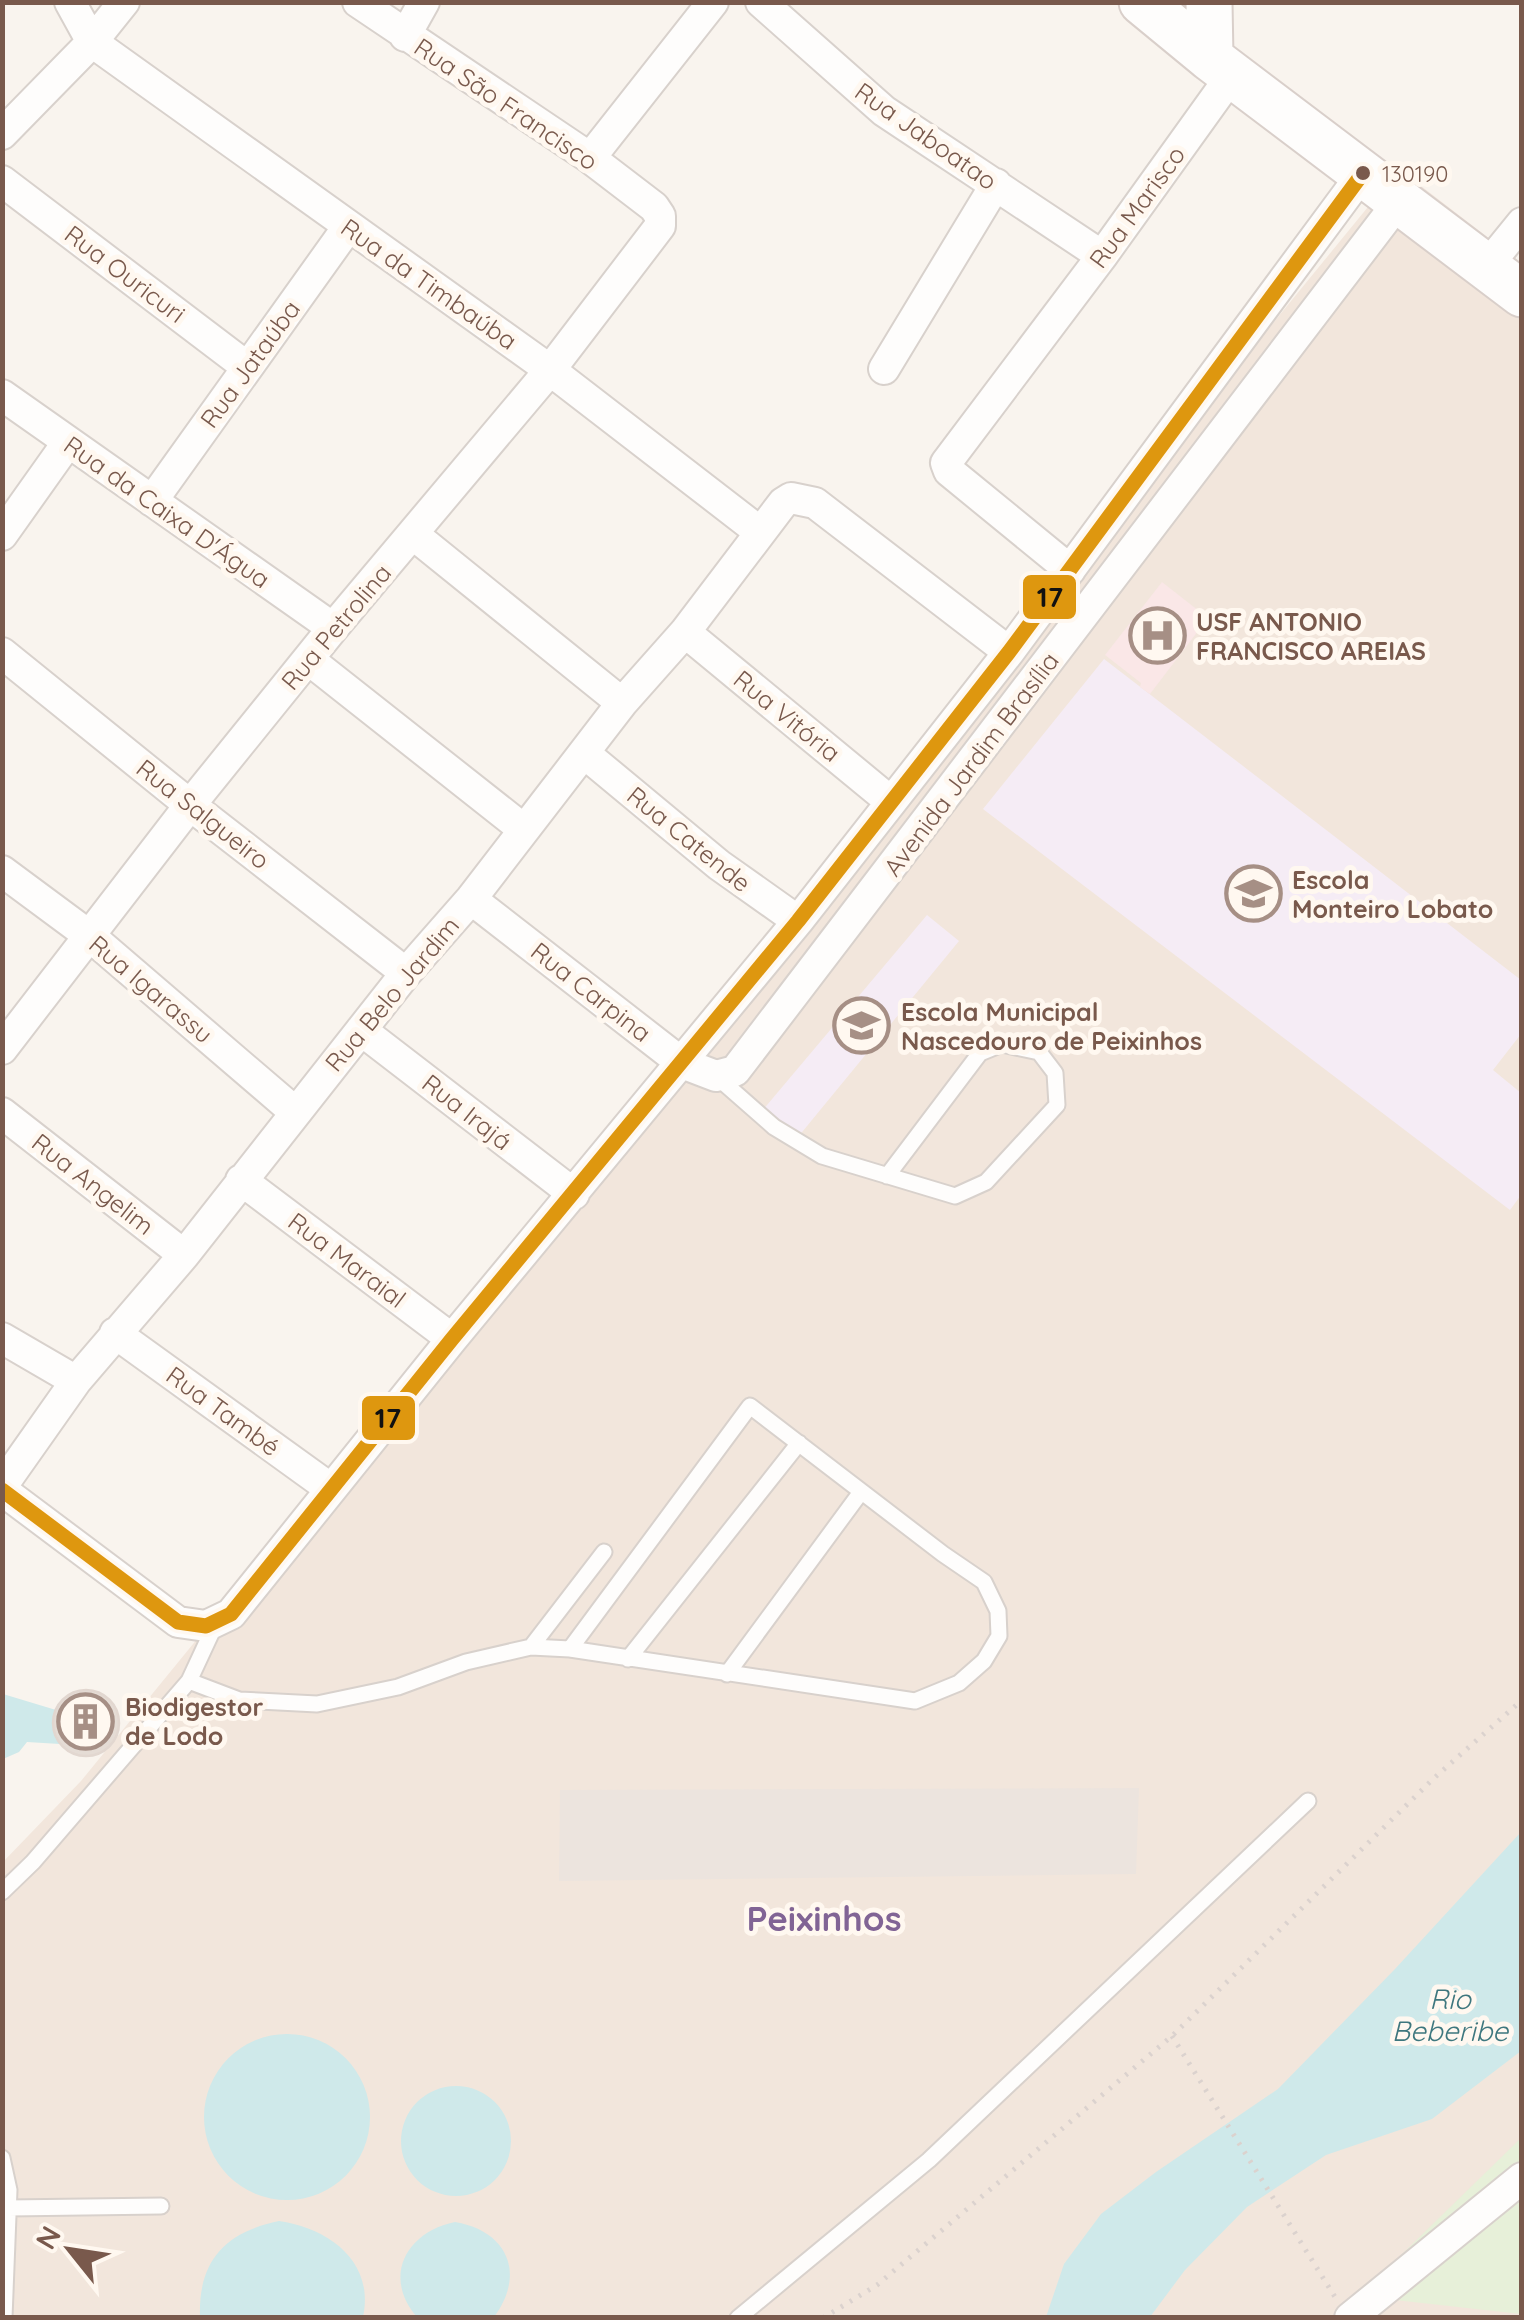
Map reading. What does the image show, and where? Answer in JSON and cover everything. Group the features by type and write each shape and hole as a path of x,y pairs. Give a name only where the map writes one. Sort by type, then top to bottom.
{"main road":[{"path":"1142,2 1522,294"},
{"path":"1209,2 1221,66"}],"street":[{"path":"70,2 92,42"},
{"path":"2,134 92,42 124,2"},
{"name":"Rua São Francisco","path":"358,2 590,158 654,206"},
{"path":"405,36 424,2"},
{"path":"590,158 714,2"},
{"name":"Rua Jaboatao","path":"761,2 884,111 1102,256"},
{"name":"Rua da Timbaúba","path":"92,42 550,370 760,532"},
{"name":"Rua Marisco","path":"1070,570 949,471 946,463 1102,256 1221,66"},
{"name":"Avenida Jardim Brasília","path":"217,1622 231,1614 452,1339 798,921 1008,652 1363,174"},
{"name":"Rua Ouricuri","path":"2,181 248,367"},
{"path":"884,369 996,184"},
{"name":"Avenida Jardim Brasília","path":"716,1076 736,1071 1400,200"},
{"name":"Rua Petrolina","path":"2,1049 190,805 550,370 660,226 654,206"},
{"path":"1486,266 1522,223"},
{"name":"Rua Jataúba","path":"152,501 348,227"},
{"name":"Rua da Caixa D'Água","path":"2,394 333,628"},
{"path":"2,536 68,442"},
{"name":"Rua Belo Jardim","path":"2,1488 76,1380 184,1256 406,973 471,899 622,703 685,632 783,504 792,498 815,503 1008,652"},
{"path":"414,535 622,703"},
{"name":"Rua Vitória","path":"685,632 890,801"},
{"name":"Rua Salgueiro","path":"2,653 406,973"},
{"path":"308,659 522,828"},
{"name":"Rua Catende","path":"584,753 719,865 798,921"},
{"name":"Rua Igarassu","path":"2,871 90,938 295,1112"},
{"name":"Rua Carpina","path":"471,899 682,1063 716,1076"},
{"name":"Rua Irajá","path":"361,1030 574,1194"},
{"name":"Rua Angelim","path":"2,1113 184,1256"},
{"name":"Rua Maraial","path":"241,1180 452,1339"},
{"name":"Rua També","path":"115,1333 331,1490"},
{"path":"2,1338 76,1380"},
{"path":"2,1488 178,1622 193,1626 217,1622"},
{"path":"1344,2310 1522,2178"}],"lane":[{"path":"716,1076 774,1127 822,1156 886,1176 954,1196 986,1182 1057,1105 1056,1073 1039,1052 1002,1044 980,1053 886,1176"},
{"path":"188,1680 239,1700 317,1704 398,1687 466,1662 531,1647 570,1649 915,1701 959,1683 984,1660 999,1636 998,1610 984,1582 750,1406 570,1649"},
{"path":"628,1659 799,1443"},
{"path":"727,1674 862,1492"},
{"path":"531,1647 604,1552"},
{"path":"2,1892 33,1862 188,1680 217,1622"},
{"path":"738,2318 930,2160 1308,1801"},
{"path":"2,2158 8,2208 4,2318"},
{"path":"8,2208 161,2206"}],"path":[{"path":"823,2318 877,2286 1172,2036 1432,1780 1522,1700"},
{"path":"1172,2036 1344,2310"}],"shaded area":[{"path":"1399,169 1521,263 1521,2317 3,2317 2,1863 81,1781"},
{"name":"USF ANTONIO FRANCISCO AREIAS","path":"1162,582 1208,618 1150,694 1105,655"},
{"name":"Escola Monteiro Lobato","path":"1104,659 1521,980 1521,1034 1493,1070 1521,1093 1521,1195 1510,1210 983,809"},
{"name":"Escola Municipal Nascedouro de Peixinhos","path":"927,915 959,941 798,1137 762,1111"},
{"path":"1139,1788 1136,1874 559,1881 560,1790"}],"green space":[{"path":"1521,2138 1521,2314 1359,2296"}],"water":[{"name":"Biodigestor de Lodo","path":"3,1694 56,1710 53,1726 60,1744 27,1742 19,1752 3,1759"},
{"name":"Rio Beberibe","path":"1521,1832 1521,2051 1432,2119 1326,2155 1247,2207 1185,2270 1150,2317 1046,2317 1064,2264 1101,2214 1278,2089"},
{"path":"287,2034 319,2040 346,2058 364,2085 370,2117 364,2149 346,2176 319,2194 287,2200 255,2194 228,2176 210,2149 204,2117 210,2085 228,2058 255,2040"},
{"path":"456,2086 477,2090 495,2102 507,2120 511,2141 507,2162 495,2180 477,2192 456,2196 435,2192 417,2180 405,2162 401,2141 405,2120 417,2102 435,2090"},
{"path":"279,2221 314,2231 344,2251 362,2279 363,2317 200,2317 204,2280 218,2252 244,2233"},
{"path":"455,2222 488,2235 506,2257 509,2285 494,2317 417,2317 407,2302 401,2287 404,2258 423,2235"}],"building":[{"name":"Biodigestor de Lodo","path":"86,1690 99,1692 109,1700 117,1710 117,1736 109,1746 99,1754 86,1756 73,1754 63,1746 55,1736 53,1723 55,1710 63,1700 73,1692"}],"transit line":[{"name":"17","path":"2,1490 178,1622 206,1626 231,1614 452,1339 798,921 1009,652 1363,173"}],"place":[{"name":"130190","path":"1363,173"},
{"name":"USF ANTONIO FRANCISCO AREIAS","path":"1157,636"},
{"name":"Escola Monteiro Lobato","path":"1253,894"},
{"name":"Escola Municipal Nascedouro de Peixinhos","path":"862,1026"},
{"name":"Biodigestor de Lodo","path":"86,1721"}],"district":[{"name":"Peixinhos","path":"824,1919"}]}
